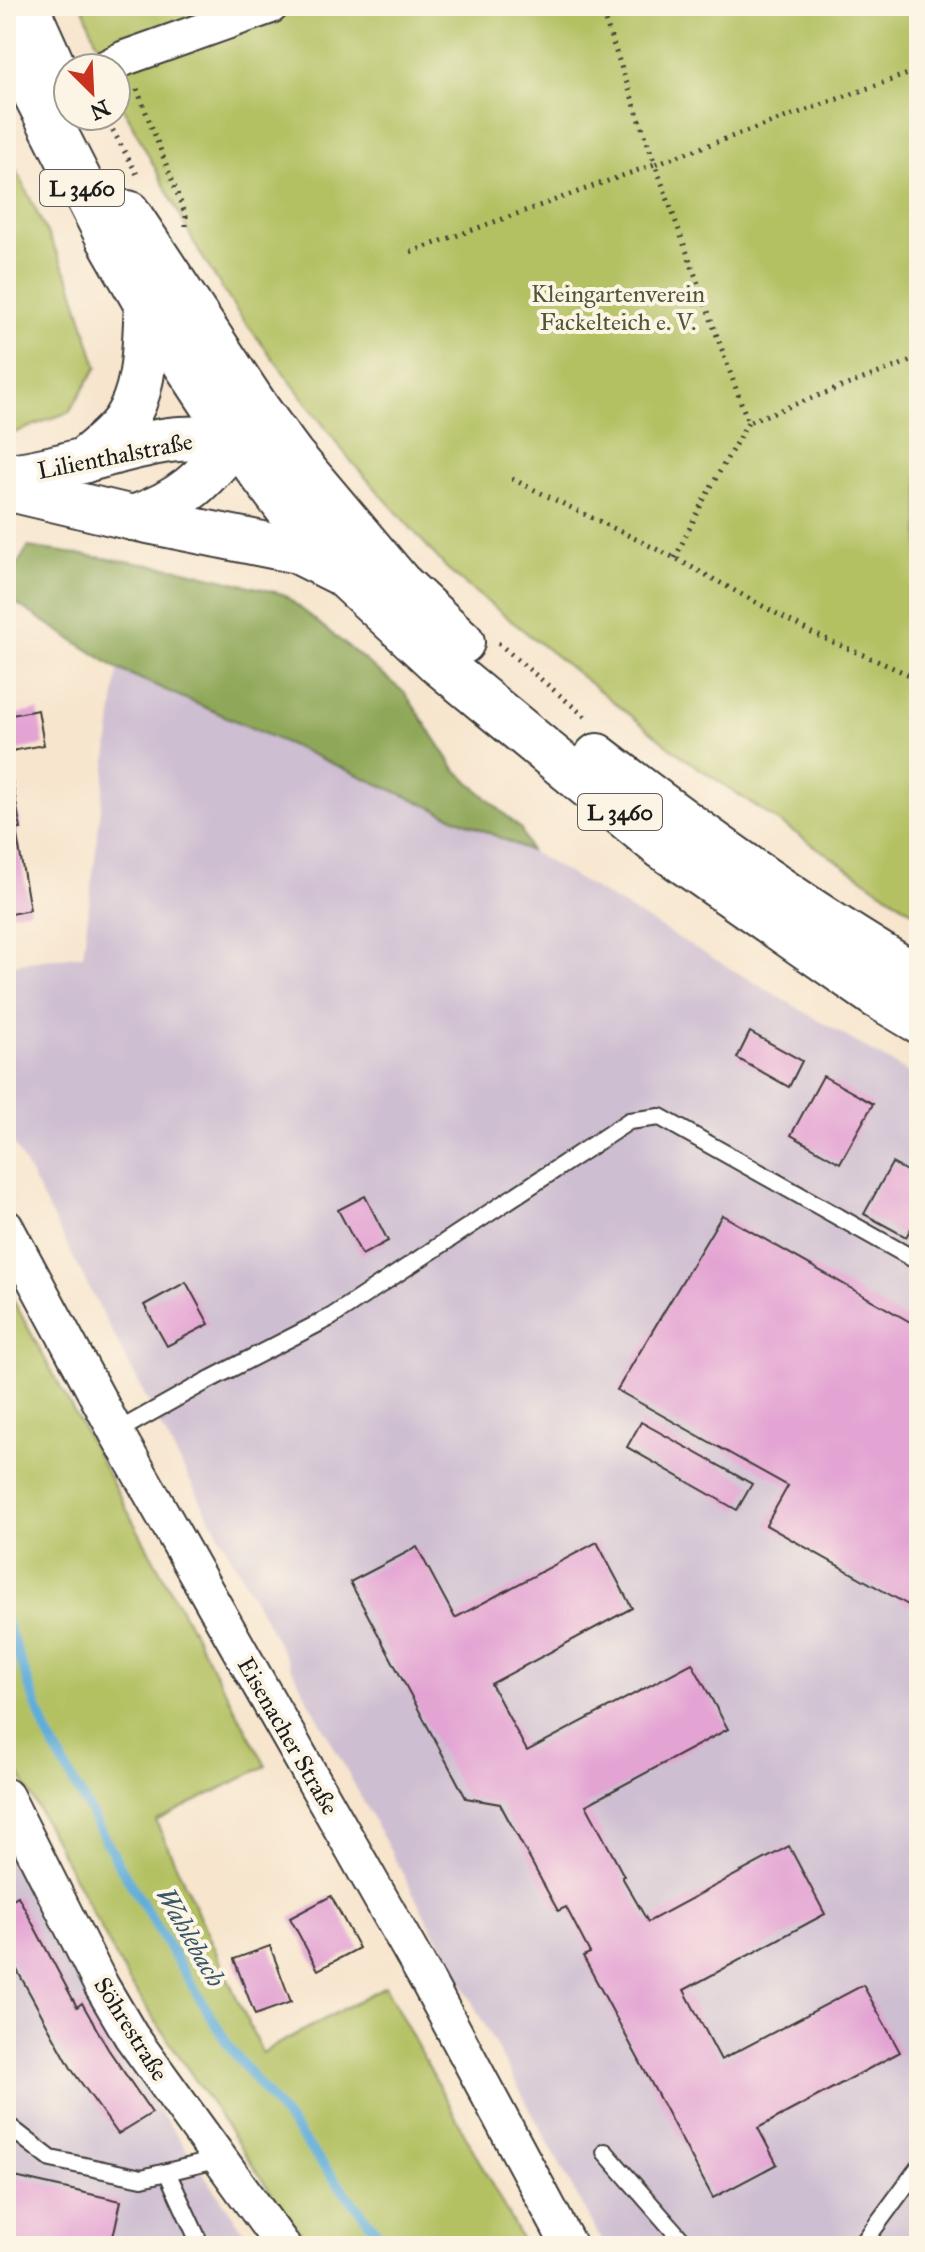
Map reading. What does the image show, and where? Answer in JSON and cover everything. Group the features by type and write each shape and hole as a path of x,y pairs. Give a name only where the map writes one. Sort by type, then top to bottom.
{"main road":[{"path":"26,6 52,66"},
{"name":"L 3460","path":"6,36 108,237 147,305 236,440 291,513 343,574 440,664 661,846 877,996 919,1021"},
{"name":"L 3460","path":"86,132 128,213 258,410 292,456 399,583 561,728 661,805 780,890 919,978"},
{"path":"128,213 236,440 292,456"},
{"path":"83,461 123,422 134,401 141,378 147,305"},
{"name":"Lilienthalstraße","path":"6,476 36,473 167,440 236,440"},
{"name":"Lilienthalstraße","path":"133,518 164,507 189,489 236,440"},
{"path":"6,488 133,518 297,551 343,574"}],"street":[{"path":"132,57 271,6"},
{"name":"Eisenacher Straße","path":"6,1227 116,1432 428,1982 569,2246"},
{"name":"Söhrestraße","path":"6,1796 101,1985 131,2036 283,2246"}],"lane":[{"path":"116,1432 331,1317 629,1121 660,1117 919,1262"},
{"path":"6,2124 51,2159 142,2178 220,2159"},
{"path":"605,2152 687,2246"},
{"path":"861,2246 919,2167"},
{"path":"167,2172 201,2246"}],"path":[{"path":"600,6 748,422"},
{"path":"411,252 919,70"},
{"path":"132,100 186,216 186,231"},
{"path":"675,558 748,422 919,358"},
{"path":"512,479 675,558 812,633 919,679"},
{"path":"494,640 599,728"}],"shaded area":[{"path":"118,669 530,851 919,1079 919,2246 604,2246 167,1438 6,1128 6,965 83,955"},
{"path":"6,1842 114,2046 254,2246 6,2246"}],"green space":[{"name":"Kleingartenverein Fackelteich e. V.","path":"82,6 919,6 919,916 684,758 451,573 350,460 236,310 198,250 132,124 132,52 101,52"},
{"path":"6,149 71,282 97,367 69,412 6,436"},
{"path":"28,547 180,569 283,594 405,693 455,769 521,829 530,851 118,669 6,597 6,583"},
{"path":"6,1287 266,1766 156,1821 262,2053 385,1986 525,2246 312,2246 278,2203 128,1980 6,1748"}],"building":[{"path":"38,710 44,745 6,752 6,716"},
{"path":"6,765 9,765 21,829 16,830 30,910 6,915"},
{"path":"750,1032 802,1061 789,1087 737,1058"},
{"path":"823,1076 873,1104 840,1163 791,1135"},
{"path":"892,1163 919,1178 919,1215 906,1237 864,1214"},
{"path":"365,1196 388,1241 362,1255 338,1210"},
{"path":"722,1215 919,1327 919,1590 910,1606 766,1525 788,1486 617,1390"},
{"path":"186,1282 209,1324 167,1346 144,1305"},
{"path":"641,1422 752,1484 737,1510 627,1447"},
{"path":"597,1542 632,1608 491,1684 527,1751 692,1663 728,1729 586,1805 622,1877 648,1922 789,1846 825,1914 684,1990 721,2060 863,1985 900,2052 758,2128 777,2164 713,2198 583,1956 590,1953 566,1907 558,1911 500,1804 466,1798 350,1582 417,1547 455,1618"},
{"path":"18,1896 77,2007 82,2003 108,2049 152,2113 118,2134 72,2070 6,1950 6,1903"},
{"path":"331,1896 359,1948 318,1970 290,1918"},
{"path":"270,1946 291,2002 255,2015 234,1959"},
{"path":"6,2175 121,2201 111,2246 6,2246"}],"waterway":[{"name":"Wahlebach","path":"6,1621 46,1732 121,1868 230,2048 388,2246"}]}
